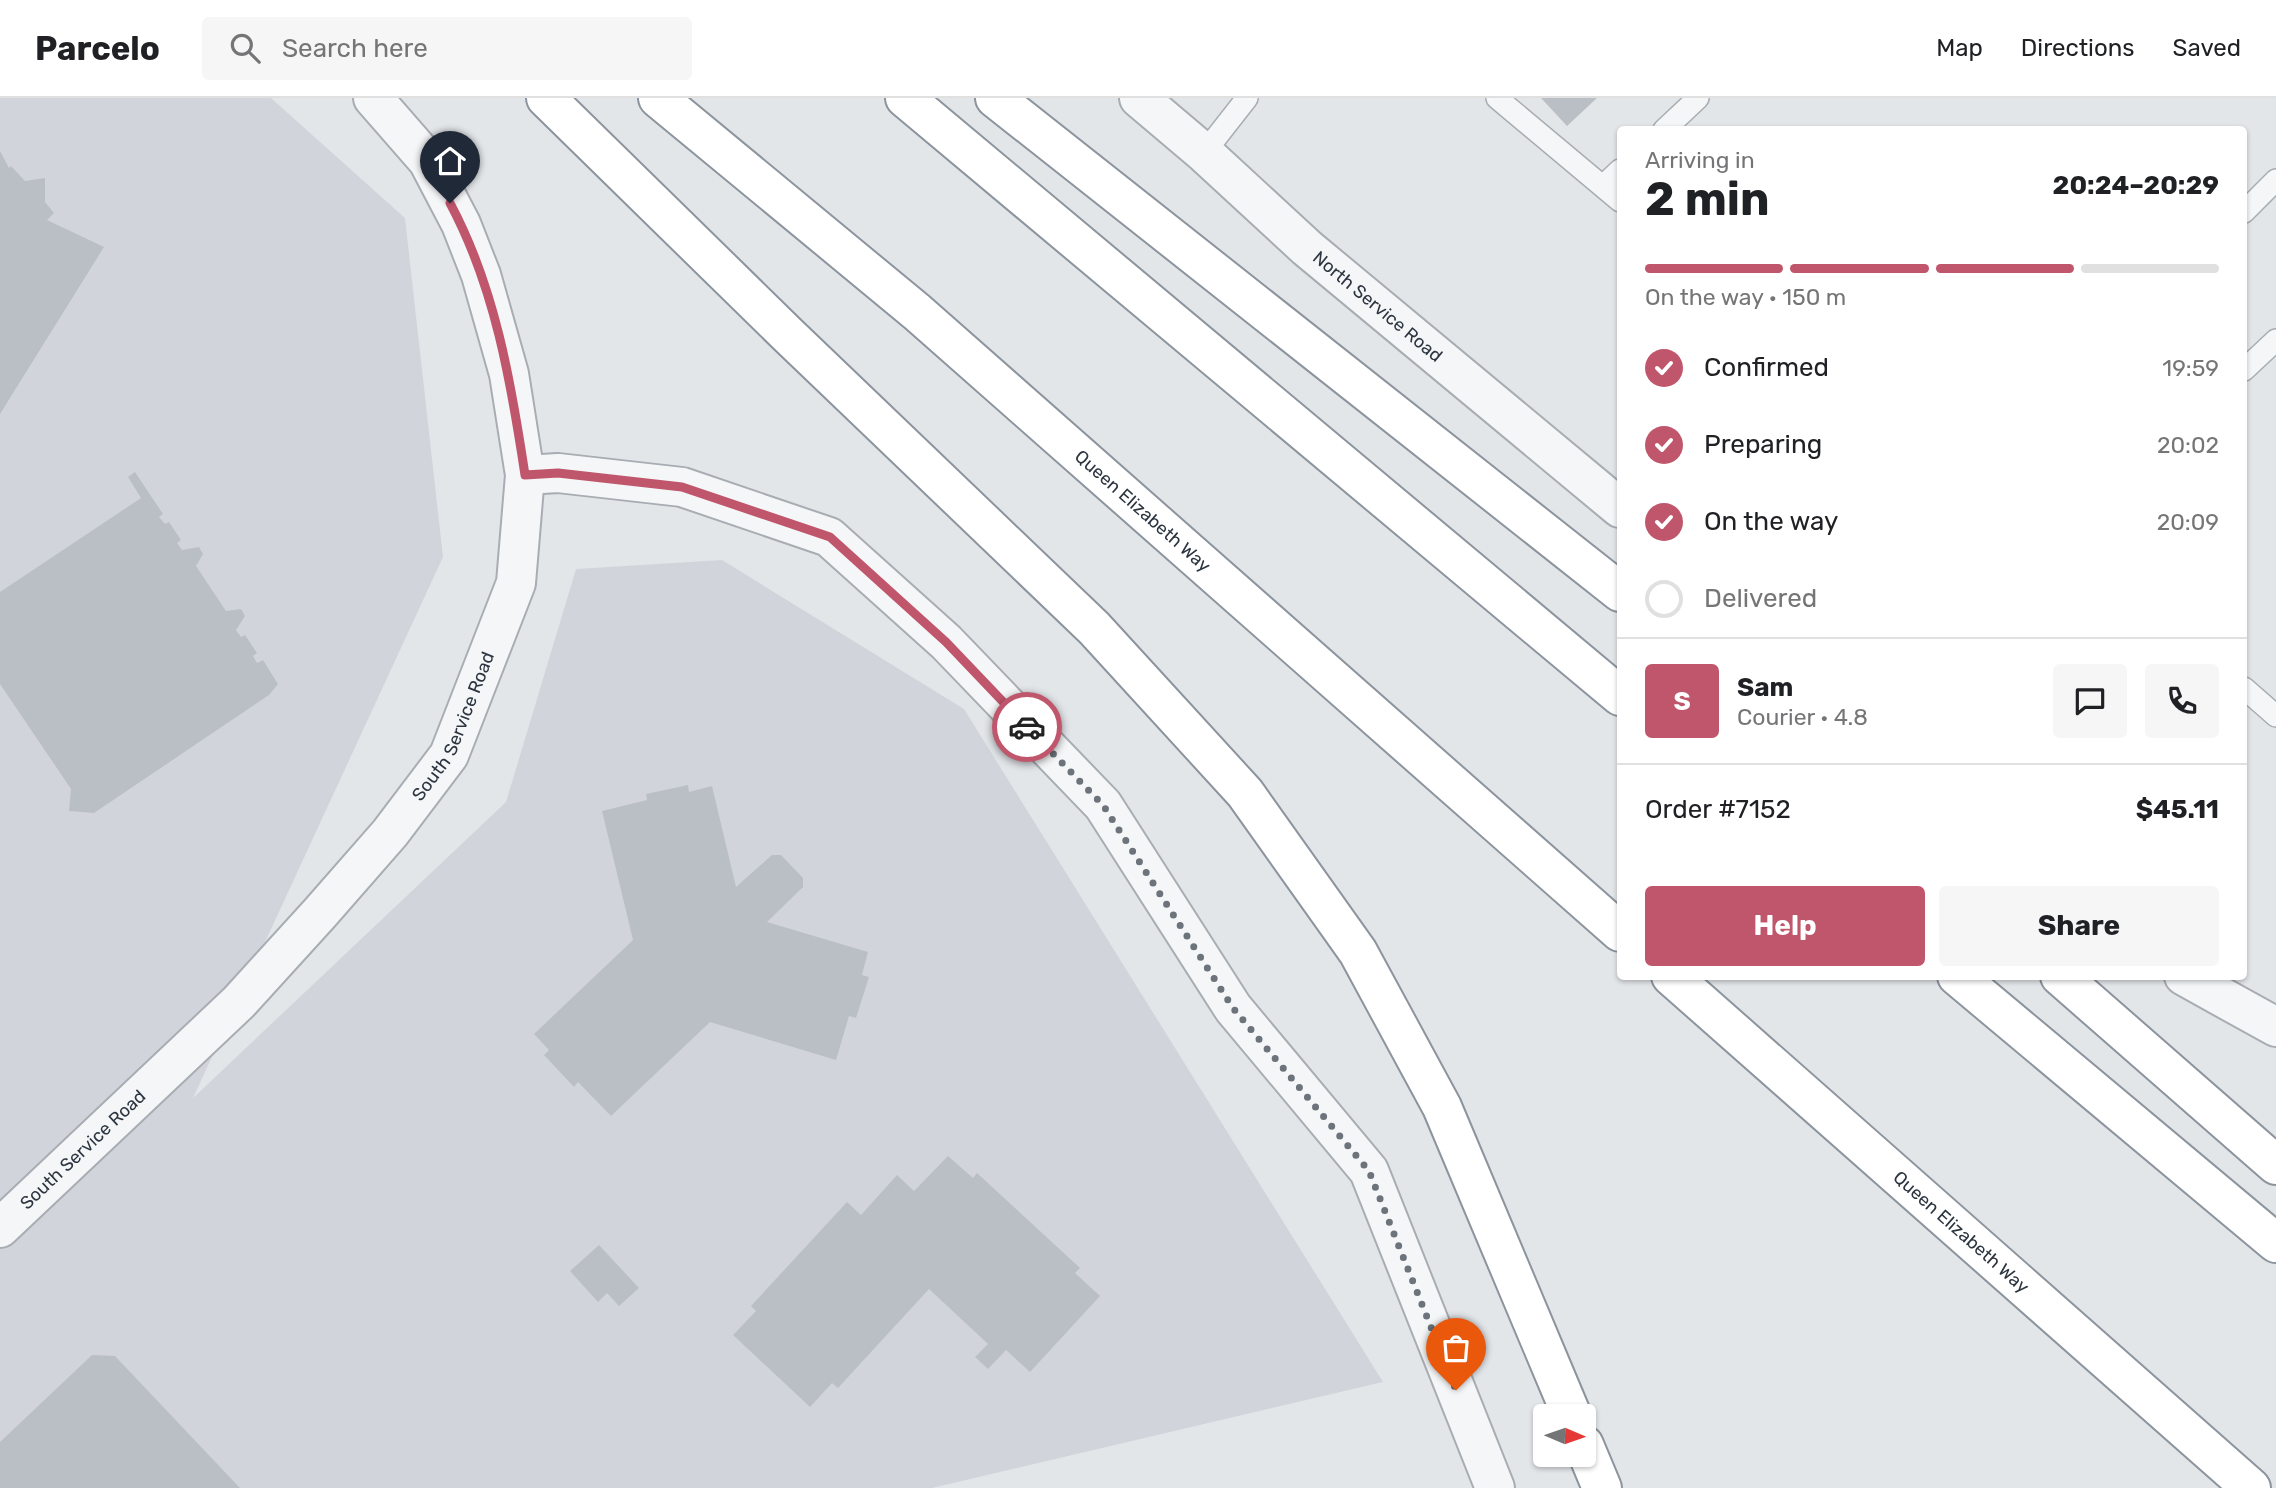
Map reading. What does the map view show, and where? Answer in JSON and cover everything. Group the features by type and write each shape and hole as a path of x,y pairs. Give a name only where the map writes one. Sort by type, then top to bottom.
{"highway":[{"path":"545,98 1094,628 1245,793 1358,952 1442,1107 1567,1404"},
{"name":"Queen Elizabeth Way","path":"658,98 917,312 1617,929"},
{"path":"905,98 1617,693"},
{"path":"995,98 1617,590"},
{"name":"Queen Elizabeth Way","path":"1676,980 2251,1488"},
{"path":"1962,980 2276,1243"},
{"path":"2065,980 2276,1165"},
{"path":"1593,1467 1602,1488"}],"street":[{"name":"South Service Road","path":"0,1228 239,1002 382,843 449,755 516,583 525,475 509,374 481,275 461,224 428,161 373,98"},
{"name":"North Service Road","path":"1139,98 1204,153 1307,248 1617,506"},
{"path":"525,475 558,473 682,487 830,537 946,642 1103,805 1233,1008 1369,1171 1495,1488"},
{"path":"2191,980 2276,1027"}],"lane":[{"path":"1204,153 1247,98"},
{"path":"1497,98 1617,199"},
{"path":"1668,126 1698,98"},
{"path":"1603,187 1617,173"},
{"path":"2247,209 2276,180"},
{"path":"2247,367 2276,340"},
{"path":"2247,691 2276,716"}],"shaded area":[{"path":"0,98 271,98 405,218 443,557 193,1098 506,802 576,569 722,560 964,709 1383,1382 932,1488 0,1488"}],"building":[{"path":"1541,98 1597,98 1567,126"},
{"path":"0,151 9,168 11,166 25,181 45,178 45,202 54,213 47,220 104,247 0,414"},
{"path":"135,472 163,514 159,517 165,524 169,522 181,540 177,543 182,550 199,547 203,554 196,566 226,611 241,609 245,616 236,630 241,637 245,635 257,653 253,656 257,663 263,660 278,684 269,695 94,813 69,811 71,789 0,684 0,592 141,498 128,477"},
{"path":"688,785 689,792 712,786 736,887 772,855 781,855 803,878 803,887 767,922 868,952 862,975 869,977 856,1018 849,1016 836,1060 710,1022 611,1116 578,1082 574,1087 544,1055 549,1050 534,1034 633,940 602,811 647,800 646,794"},
{"path":"948,1156 973,1178 977,1173 1080,1268 1075,1273 1100,1296 1030,1372 1006,1350 988,1369 975,1357 988,1344 929,1289 838,1388 832,1383 810,1407 733,1335 756,1311 751,1306 847,1202 861,1215 897,1175 914,1191"},
{"path":"599,1245 639,1288 619,1306 607,1293 598,1302 570,1271"},
{"path":"92,1355 115,1356 240,1488 0,1488 0,1442"}],"way so far":[{"path":"1027,727 1103,805 1233,1008 1369,1171 1456,1390"}],"route":[{"path":"450,203 481,275 509,374 525,475 558,473 682,487 830,537 946,642 1027,727"}]}
